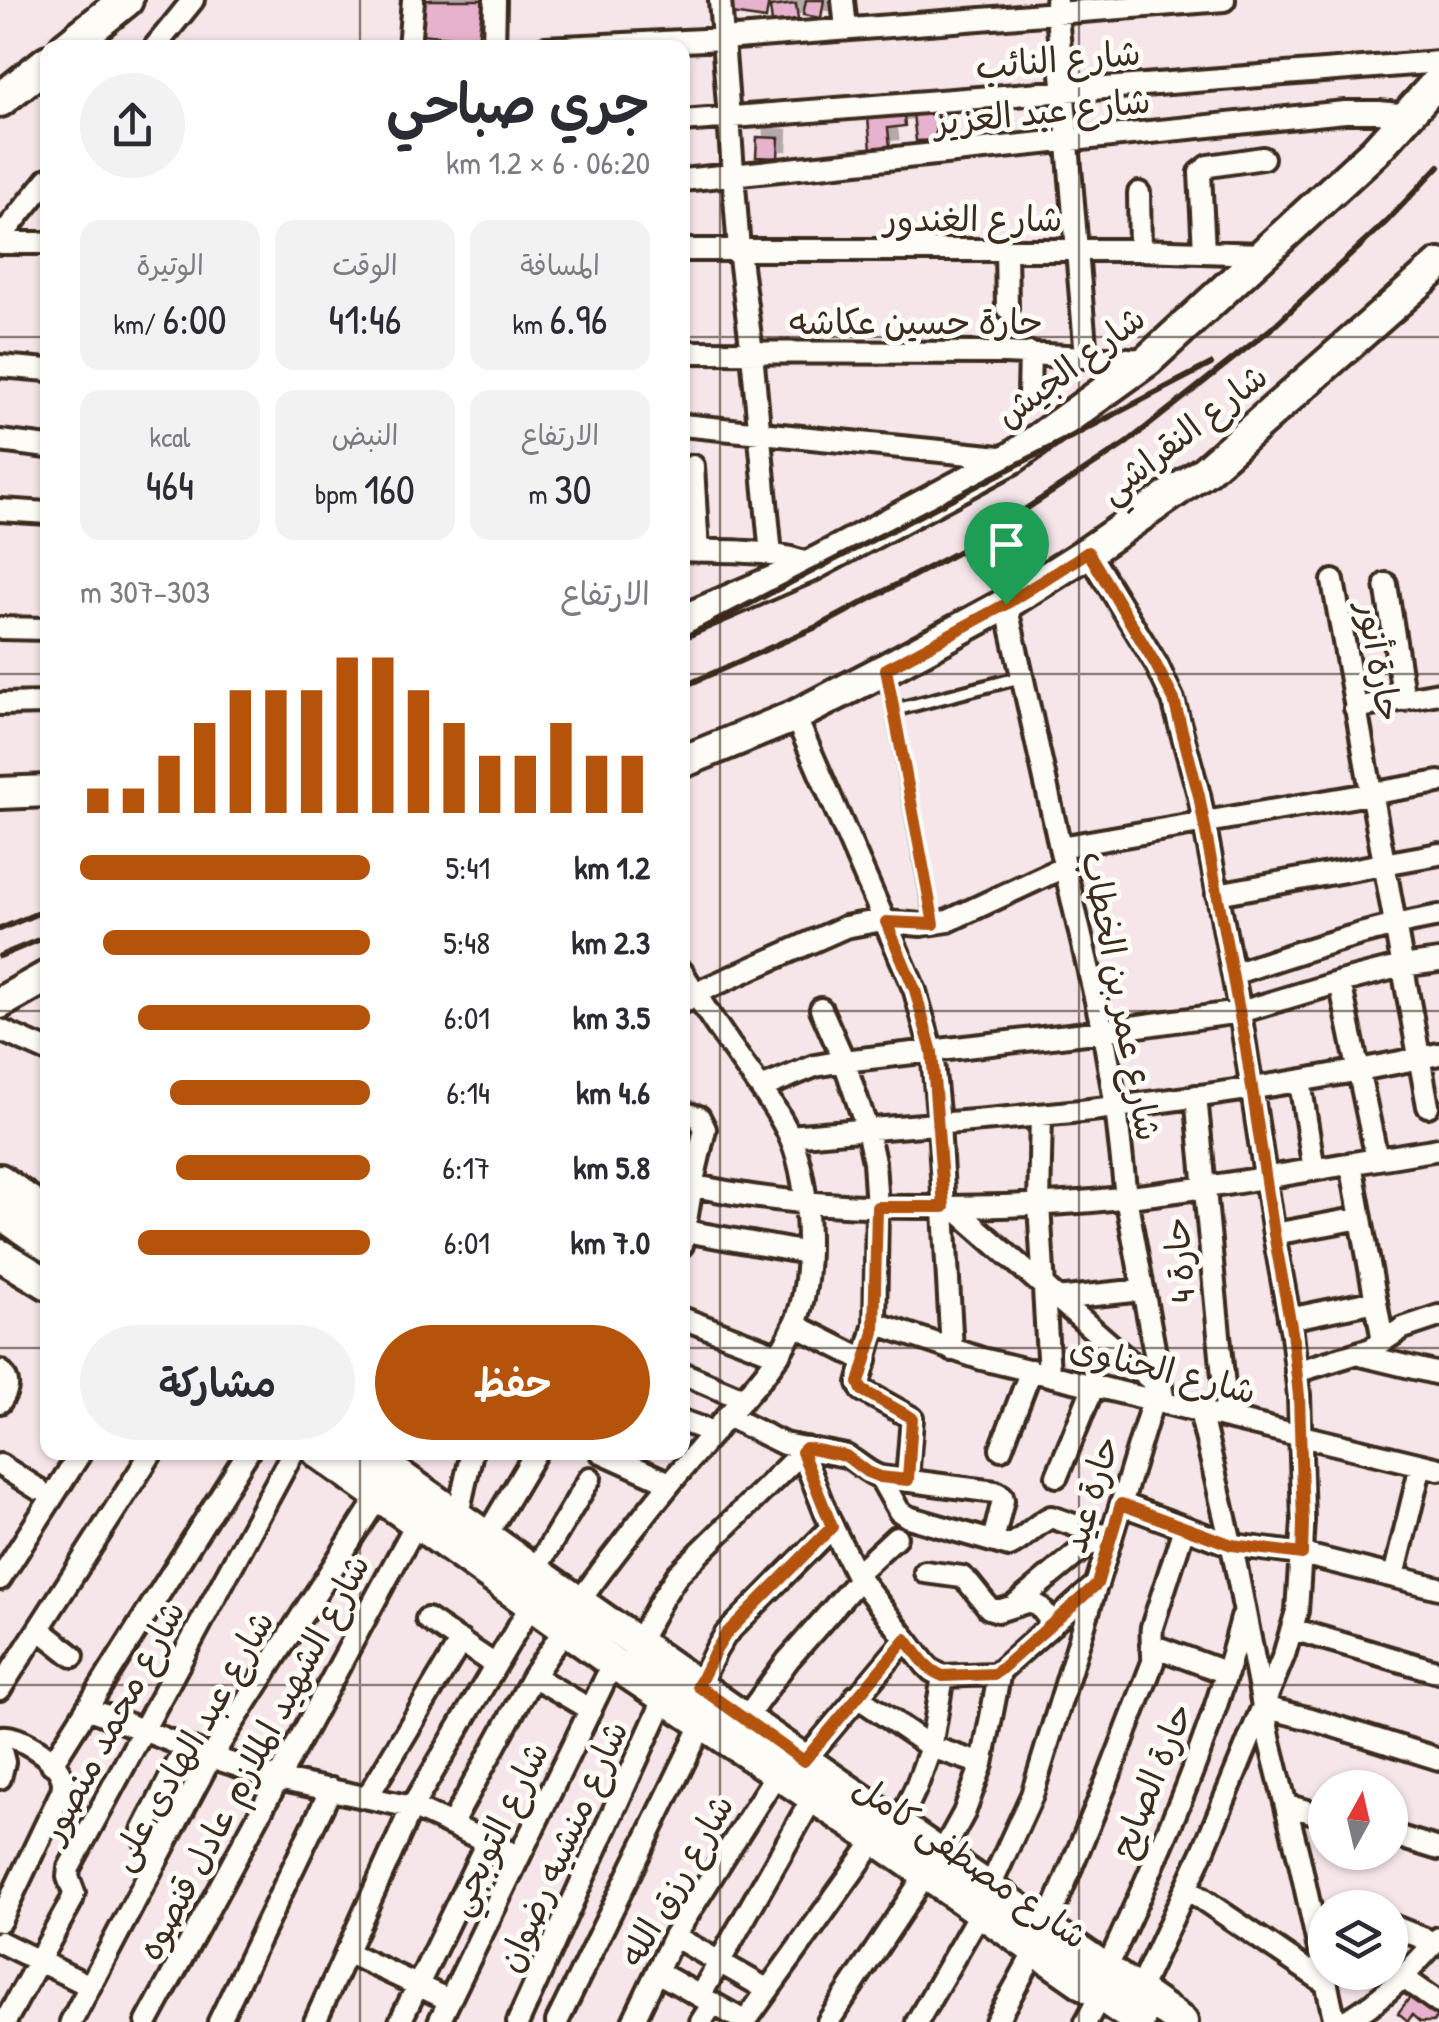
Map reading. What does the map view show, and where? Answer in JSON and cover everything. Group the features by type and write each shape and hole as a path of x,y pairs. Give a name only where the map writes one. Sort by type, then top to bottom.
{"highway":[{"path":"76,40 126,0"},
{"path":"0,100 40,68"}],"main road":[{"name":"شارع الجيش","path":"690,618 812,565 1012,458 1148,360 1338,186 1439,80"},
{"name":"شارع النقراشي","path":"690,759 795,716 886,669 1006,604 1088,552 1206,471 1439,265"},
{"path":"0,794 40,792"},
{"path":"0,1002 40,983"},
{"path":"0,1180 40,1208"},
{"path":"0,1213 40,1240"},
{"path":"0,1232 40,1259"},
{"path":"0,1255 40,1279"},
{"name":"شارع مصطفى كامل","path":"344,1460 390,1474 534,1572 613,1663 791,1767 887,1833 1041,1940 1097,1996 1182,2022"},
{"name":"شارع مصطفى كامل","path":"390,1474 416,1524 531,1605 571,1616 637,1644 688,1705 745,1720 814,1797 887,1833"}],"street":[{"path":"160,40 192,0"},
{"path":"410,40 413,0"},
{"path":"494,40 495,0"},
{"path":"720,0 739,250 771,555"},
{"path":"843,0 846,29"},
{"path":"690,41 846,29 1056,6 1224,0"},
{"path":"1056,6 1086,357"},
{"name":"شارع النائب","path":"690,121 1439,62"},
{"name":"شارع عبد العزيز","path":"690,179 1344,112 1409,115"},
{"path":"1204,251 1200,173 1209,166 1264,158"},
{"path":"0,240 40,189"},
{"path":"1139,193 1140,250"},
{"path":"0,240 40,242"},
{"name":"شارع الغندور","path":"690,250 1140,250 1263,254"},
{"path":"1006,250 1007,308"},
{"name":"حارة حسين عكاشه","path":"690,352 1030,353 1148,360"},
{"path":"1029,394 1030,353"},
{"path":"0,366 40,369"},
{"path":"690,426 1012,458"},
{"path":"0,441 40,446"},
{"path":"694,466 690,550 771,555 812,565"},
{"path":"0,510 40,513"},
{"path":"1088,552 1174,700 1204,822 1240,1012 1290,1319 1303,1522 1297,1611 1284,1655 1138,2007"},
{"name":"حارة أنور","path":"1333,581 1402,966 1430,1056 1428,1106"},
{"path":"1386,584 1404,700"},
{"name":"شارع عمر بن الخطاب","path":"1006,604 1103,1031 1160,1397"},
{"path":"0,628 40,628"},
{"path":"1356,708 1439,694"},
{"path":"0,704 40,704"},
{"path":"795,716 915,990 932,1052 948,1207 952,1350"},
{"path":"690,998 845,928 865,922 934,924 948,920 1062,857 1204,822 1439,782"},
{"path":"1217,894 1439,854"},
{"path":"1233,974 1394,924 1439,916"},
{"path":"761,1088 815,1066 844,1061 1240,1012 1402,966 1439,961"},
{"path":"1340,982 1377,1159"},
{"path":"690,999 761,1088 790,1136 799,1162 807,1253 803,1299 795,1325 779,1354 690,1459"},
{"path":"821,1008 868,1128 874,1162 875,1323 860,1377 862,1390 912,1418 908,1480"},
{"path":"0,1030 40,1048"},
{"path":"790,1136 1116,1108 1300,1082 1430,1056"},
{"path":"1300,1082 1314,1170"},
{"name":"حارة 4","path":"1196,1096 1227,1418"},
{"path":"690,1114 699,1117 705,1129 690,1175"},
{"path":"1002,1450 1040,1372 1050,1293 1039,1204 1041,1115"},
{"path":"690,1185 804,1204 1039,1204 1126,1197 1439,1150"},
{"path":"1351,1163 1383,1341"},
{"path":"948,1207 1050,1293 1160,1397"},
{"path":"1274,1234 1361,1218"},
{"path":"690,1239 807,1253"},
{"path":"1050,1293 1143,1290"},
{"path":"1290,1319 1376,1301"},
{"path":"1296,1372 1356,1354 1403,1328 1439,1316"},
{"path":"690,1321 779,1354"},
{"name":"شارع الحناوى","path":"875,1323 952,1350 1160,1397 1200,1411 1430,1467"},
{"path":"795,1325 866,1361"},
{"path":"1356,1354 1439,1374"},
{"path":"0,1370 8,1379 8,1390 0,1402"},
{"path":"690,1377 743,1399"},
{"path":"1057,1476 1094,1385"},
{"name":"حارة عيد","path":"917,2022 985,1901 1032,1795 1121,1504 1160,1397"},
{"path":"1200,1411 1286,1805 1315,1890"},
{"path":"727,1416 766,1437 804,1450 846,1456 880,1477 1000,1494 1003,1500 993,1541"},
{"path":"690,1424 712,1432"},
{"path":"804,1450 832,1527 858,1576 926,1666 943,1676 994,1674 1097,1584"},
{"path":"637,1644 678,1574 804,1450"},
{"path":"0,1579 76,1460"},
{"path":"0,1689 147,1460"},
{"path":"52,1764 243,1460"},
{"name":"شارع محمد منصور","path":"5,2022 74,1893 69,1868 289,1460"},
{"path":"457,1518 470,1460"},
{"path":"486,1538 531,1460"},
{"path":"618,1460 670,1484"},
{"path":"451,1825 533,1676 571,1616 620,1546 689,1460"},
{"path":"0,1465 38,1489"},
{"path":"1394,1576 1430,1467"},
{"name":"شارع عبد الهادى على","path":"71,2022 211,1757 390,1474"},
{"path":"880,1477 899,1511 908,1518 1010,1546 1051,1516 1111,1538"},
{"path":"534,1572 590,1478"},
{"path":"1121,1504 1232,1545 1302,1554 1439,1588"},
{"name":"شارع الشهيد الملازم عادل قنصوه","path":"147,2022 416,1524"},
{"path":"557,2022 688,1705 716,1650 726,1634 832,1527"},
{"path":"996,2022 1041,1940 1153,1662 1152,1627 1184,1528"},
{"path":"745,1720 788,1660 896,1537"},
{"path":"925,1572 962,1577 990,1608 998,1611 1016,1604 1079,1551 1111,1538"},
{"path":"1016,1604 1030,1601 1054,1624"},
{"path":"315,2022 412,1807 531,1605"},
{"name":"حارة الصايح","path":"1097,1996 1168,1833 1227,1673 1244,1610"},
{"path":"427,1619 496,1666"},
{"path":"39,1628 74,1656"},
{"path":"1292,1629 1439,1672"},
{"name":"شارع رزق الله","path":"633,2022 674,1936 791,1767 906,1639"},
{"path":"368,1796 461,1641"},
{"path":"1151,1644 1227,1673"},
{"name":"شارع التوبجي","path":"438,2022 613,1663"},
{"path":"828,2022 964,1813 982,1764 1000,1670"},
{"path":"533,1676 592,1710"},
{"path":"657,1972 746,2022 887,1833 917,1785 931,1747 943,1676"},
{"path":"856,1696 931,1747 982,1764"},
{"name":"شارع منشيه رضوان","path":"518,2022 688,1705"},
{"path":"1263,1707 1439,1760"},
{"path":"87,1708 211,1757 278,1778 412,1807 518,1856"},
{"path":"0,1737 22,1740 60,1771 63,1781 62,1791 0,1921"},
{"path":"0,1747 4,1762 0,1778"},
{"path":"162,1850 144,1842 144,1831 186,1747"},
{"path":"218,2022 331,1789"},
{"path":"701,2022 719,1962 814,1797"},
{"path":"1286,1805 1308,1811"},
{"path":"1408,1840 1439,1849"},
{"path":"400,2022 488,1842"},
{"path":"1186,1888 1308,1971"},
{"path":"1408,1931 1437,1940 1408,1969"},
{"path":"674,1936 768,1990"},
{"path":"0,1942 90,1986"},
{"path":"346,1952 449,2000"},
{"path":"1408,1981 1439,2003"},
{"path":"1328,1990 1334,2022"},
{"path":"1344,2022 1385,1990"}],"lane":[{"path":"886,669 934,924"},
{"path":"894,710 1022,677"}],"building":[{"path":"424,0 483,0 478,40 420,34"},
{"path":"725,0 769,0 766,19 724,13"},
{"path":"806,0 824,0 821,18 803,15"},
{"path":"796,4 798,20 772,23 770,7"},
{"path":"942,103 943,120 935,121 936,140 916,141 912,104"},
{"path":"903,105 905,126 888,128 890,147 871,149 867,108"},
{"path":"757,137 779,138 778,158 756,157"},
{"path":"1414,1992 1439,2012 1433,2022 1420,2022 1412,2015 1408,2021 1398,2013"}],"railway":[{"path":"690,683 823,624 971,545 1125,444 1272,328 1387,221 1439,166"},
{"path":"690,635 1211,364"},
{"path":"0,929 40,912"},
{"path":"0,956 40,939"}],"route":[{"path":"1088,552 1174,700 1199,796 1233,974 1292,1332 1299,1396 1302,1554 1232,1545 1121,1504 1097,1584 1000,1670 994,1674 936,1674 906,1639 804,1761 698,1686 726,1634 832,1527 802,1452 806,1448 846,1456 880,1477 908,1480 912,1418 862,1390 859,1383 874,1332 877,1207 944,1207 932,1052 915,990 886,922 934,924 886,669 1006,604 1088,552"}]}
